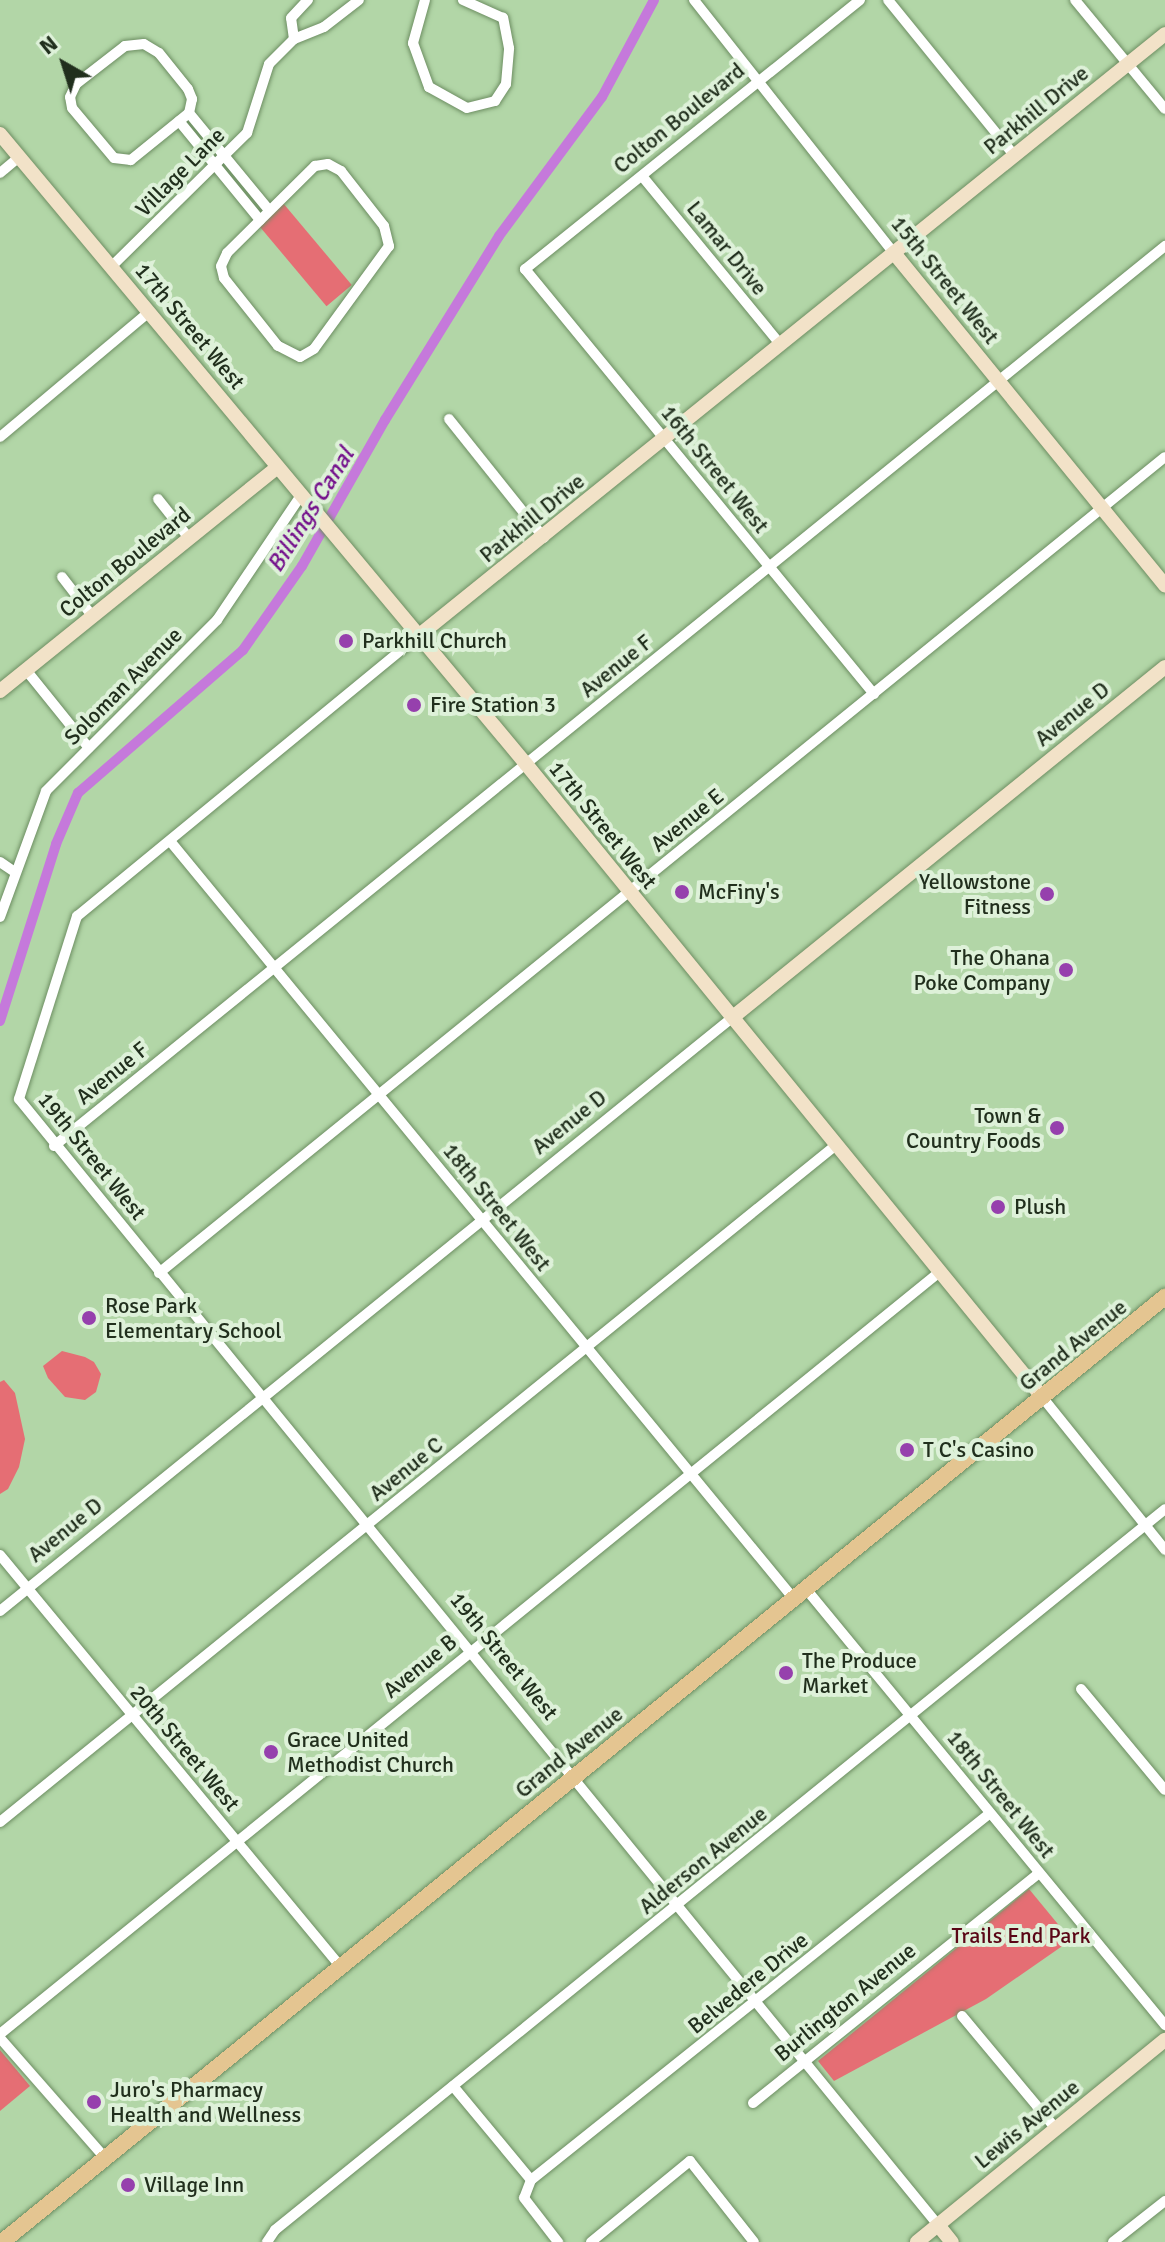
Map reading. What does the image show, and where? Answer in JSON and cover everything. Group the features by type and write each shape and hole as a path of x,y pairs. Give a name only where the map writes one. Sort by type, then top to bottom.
{"main road":[{"name":"Grand Avenue","path":"2,2242 1165,1297"}],"street":[{"path":"294,39 291,18 308,0"},
{"name":"Village Lane","path":"112,266 247,133 269,64 294,39 324,27 359,0"},
{"path":"425,0 413,43 429,87 467,108 495,101 506,84 509,48 503,18 463,0"},
{"name":"15th Street West","path":"694,0 997,381 1165,585"},
{"name":"Colton Boulevard","path":"525,269 860,0"},
{"path":"888,0 1015,156"},
{"path":"1075,0 1165,109"},
{"name":"Parkhill Drive","path":"19,1099 77,916 417,637 544,538 1165,34"},
{"path":"144,44 159,53 188,89 192,99 189,113 131,160 114,158 72,108 70,97 76,84 125,46 144,44"},
{"path":"189,113 269,210"},
{"path":"179,121 260,220"},
{"name":"17th Street West","path":"0,134 338,543 526,764 1165,1550"},
{"path":"0,173 19,157"},
{"path":"328,164 341,171 388,236 389,246 335,321 314,349 300,357 278,346 224,278 221,266 227,253 269,210 315,166 328,164"},
{"name":"Lamar Drive","path":"642,176 781,345"},
{"name":"Avenue F","path":"54,1146 1165,246"},
{"name":"16th Street West","path":"525,269 874,694"},
{"path":"0,437 149,312"},
{"path":"449,419 544,538"},
{"name":"Avenue E","path":"159,1273 1165,457"},
{"name":"Colton Boulevard","path":"0,691 276,468"},
{"name":"Soloman Avenue","path":"0,917 46,791 217,620 300,497"},
{"path":"158,499 189,538"},
{"path":"62,577 93,617"},
{"name":"Avenue D","path":"0,1611 1165,667"},
{"path":"26,670 89,748"},
{"name":"18th Street West","path":"170,841 690,1473 911,1713 989,1814 1165,2025"},
{"path":"0,862 15,872"},
{"name":"19th Street West","path":"19,1099 54,1146 472,1650 952,2242"},
{"name":"Avenue C","path":"0,1822 836,1145"},
{"name":"Avenue B","path":"0,2036 236,1840 941,1271"},
{"name":"Alderson Avenue","path":"267,2242 275,2230 678,1907 911,1713 1165,1509"},
{"name":"20th Street West","path":"0,1555 340,1966"},
{"path":"1081,1689 1163,1783"},
{"name":"Belvedere Drive","path":"531,2180 989,1814"},
{"name":"Burlington Avenue","path":"753,2103 1039,1873"},
{"path":"962,2016 1056,2129"},
{"path":"0,2036 105,2158"},
{"name":"Lewis Avenue","path":"917,2242 1165,2040"},
{"path":"453,2086 531,2180 524,2198 558,2242"},
{"path":"591,2242 690,2161 754,2242"},
{"path":"1113,2242 1165,2201"}],"green space":[{"path":"283,203 352,285 326,306 258,224"},
{"path":"62,1351 94,1362 101,1374 96,1392 85,1400 65,1397 48,1378 43,1366"},
{"path":"4,1380 15,1393 25,1439 19,1467 8,1489 0,1494 0,1382"},
{"name":"Trails End Park","path":"1029,1889 1071,1940 986,1999 834,2081 818,2061"},
{"path":"0,2050 30,2086 0,2111"}],"waterway":[{"name":"Billings Canal","path":"0,1021 56,844 78,793 243,650 302,566 385,420 499,236 602,97 654,0"}],"place":[{"name":"Parkhill Church","path":"346,641"},
{"name":"Fire Station 3","path":"414,705"},
{"name":"McFiny's","path":"682,892"},
{"name":"Yellowstone Fitness","path":"1047,894"},
{"name":"The Ohana Poke Company","path":"1066,970"},
{"name":"Town & Country Foods","path":"1057,1128"},
{"name":"Plush","path":"998,1207"},
{"name":"Rose Park Elementary School","path":"89,1318"},
{"name":"T C's Casino","path":"907,1450"},
{"name":"The Produce Market","path":"786,1673"},
{"name":"Grace United Methodist Church","path":"271,1752"},
{"name":"Juro's Pharmacy Health and Wellness","path":"94,2102"},
{"name":"Village Inn","path":"128,2185"}]}
